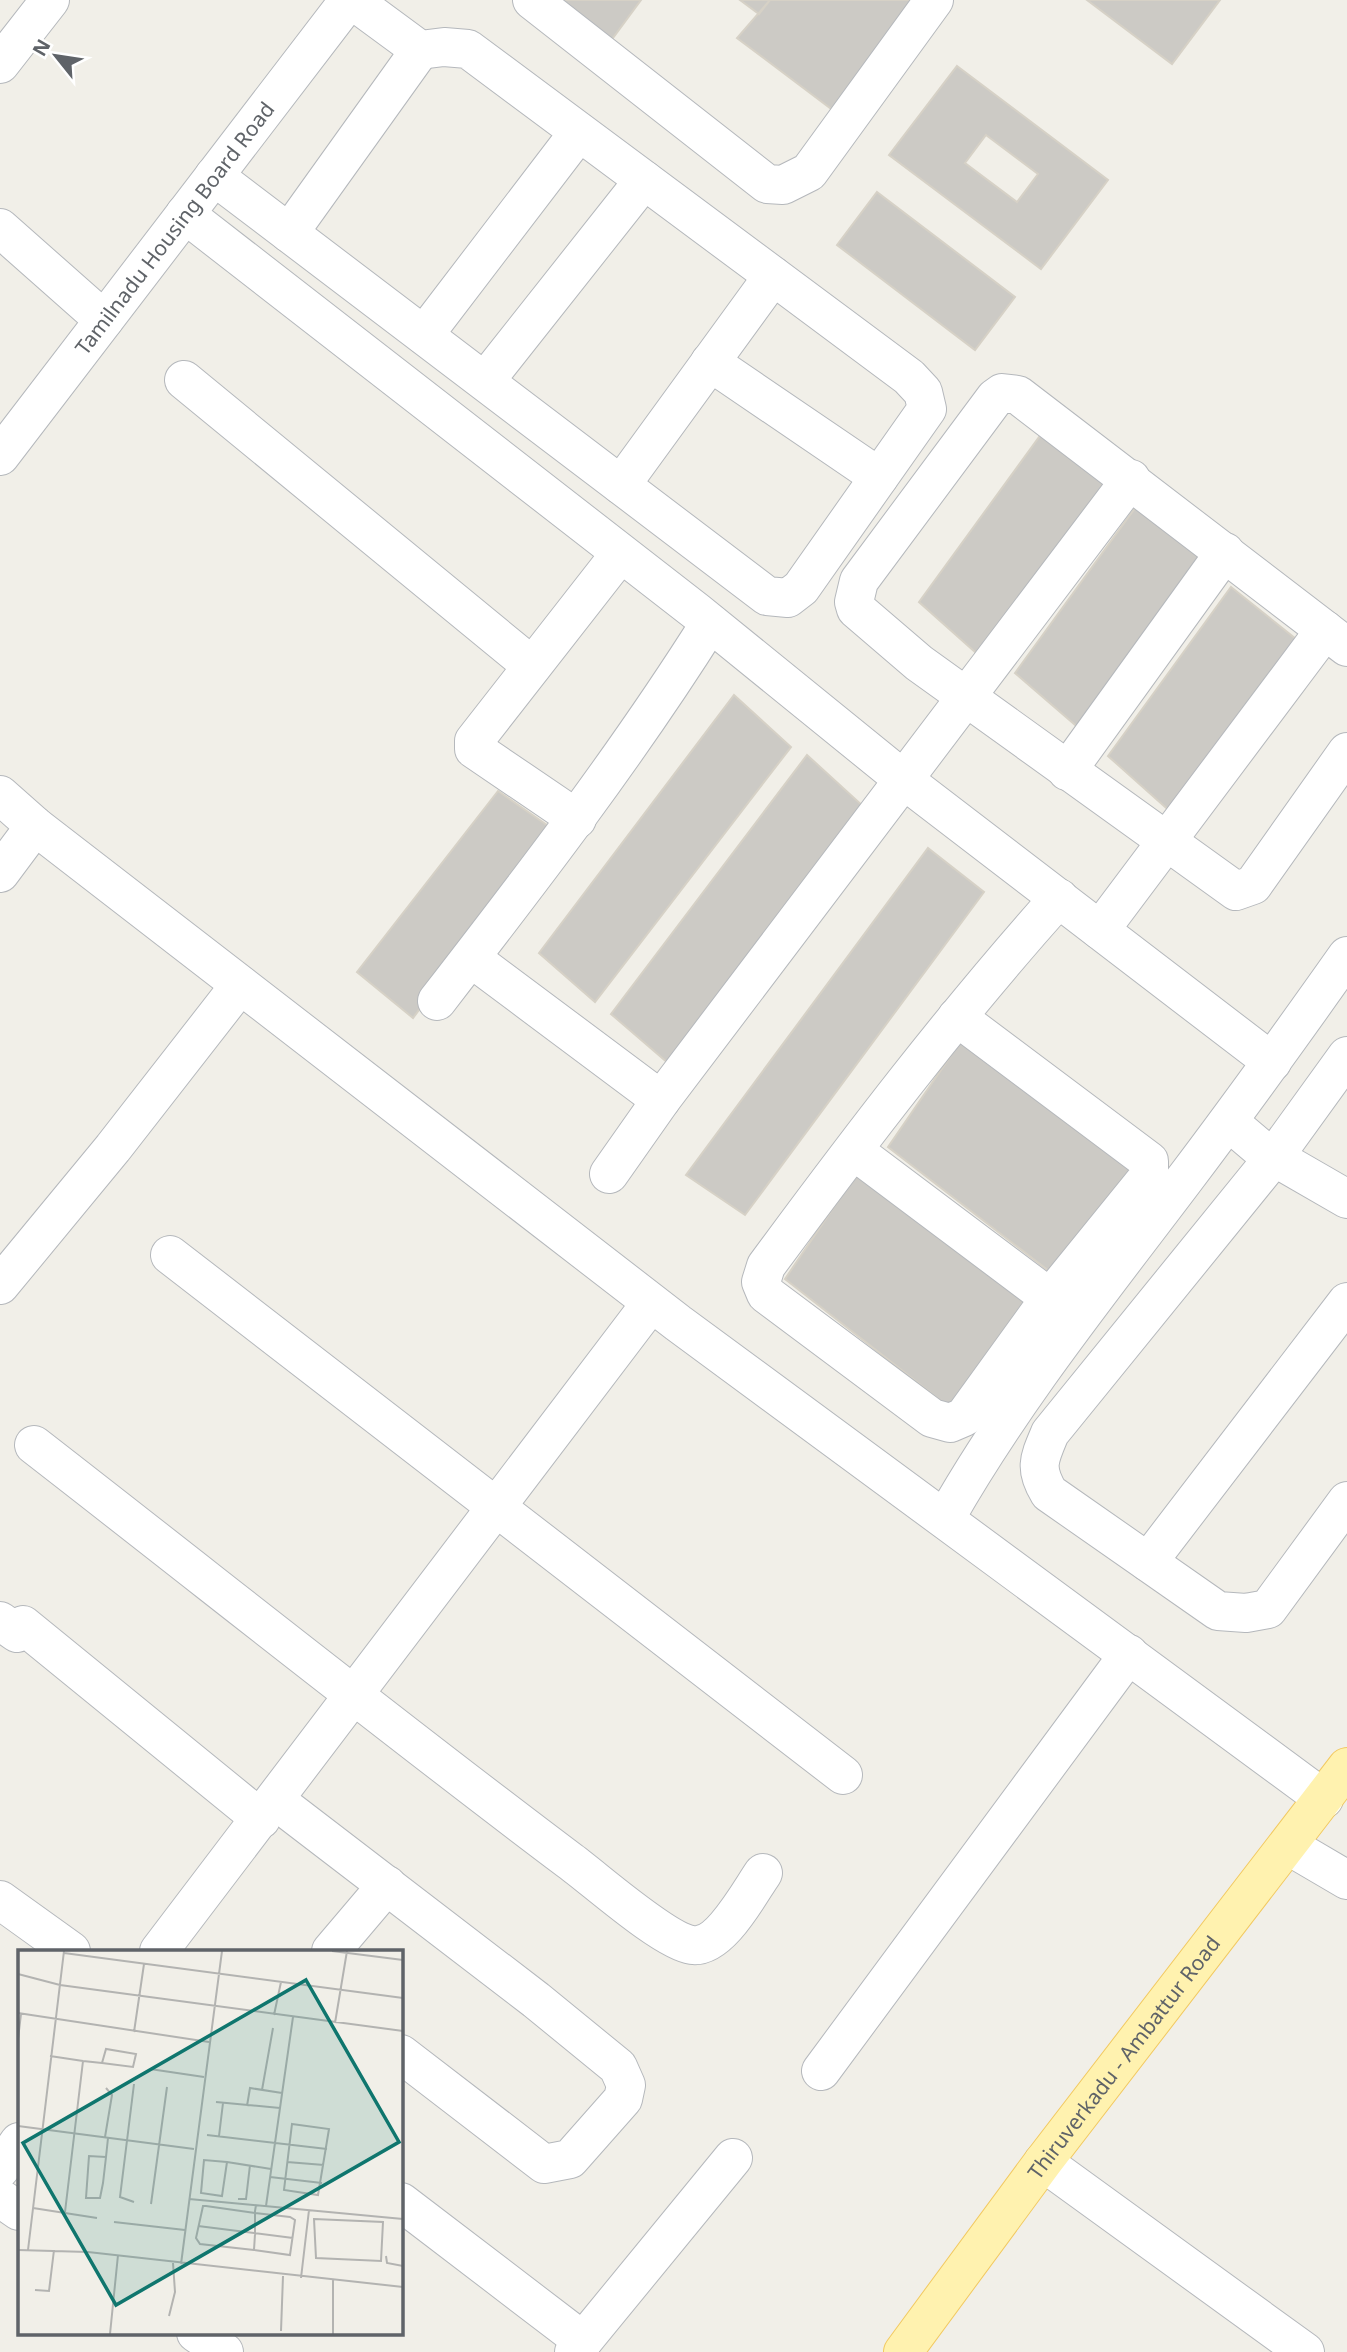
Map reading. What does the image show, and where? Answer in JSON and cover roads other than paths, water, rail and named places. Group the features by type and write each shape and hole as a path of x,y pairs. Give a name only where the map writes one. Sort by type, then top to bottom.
{"main road":[{"name":"Thiruverkadu - Ambattur Road","path":"904,2352 1043,2162 1185,1975 1289,1846 1347,1767"}],"street":[{"path":"0,64 50,0"},
{"path":"214,176 767,596 788,598 801,588 927,409 923,393 909,377 468,49 444,47 419,50 351,0"},
{"name":"Tamilnadu Housing Board Road","path":"0,456 351,0"},
{"path":"532,0 767,184 783,185 809,172 934,0"},
{"path":"289,233 419,50"},
{"path":"424,335 579,132"},
{"path":"485,381 644,180"},
{"path":"185,214 710,622 904,780 1272,1062"},
{"path":"0,228 104,320"},
{"path":"621,485 773,276"},
{"path":"710,362 879,477"},
{"path":"184,380 532,666"},
{"path":"1100,930 1167,844 1336,639 1131,479 1018,395 1002,393 992,402 859,581 854,603 856,609 919,663 1167,844 1236,891 1253,885 1347,752"},
{"path":"609,1174 661,1100 1131,479"},
{"path":"1067,771 1225,552"},
{"path":"577,819 474,750 474,741 620,554"},
{"path":"437,1001 577,819 653,714 710,622"},
{"path":"0,794 35,826 651,1303 1324,1799"},
{"path":"0,873 35,826"},
{"path":"1059,898 957,1017 853,1150 766,1266 761,1282 766,1294 932,1418 950,1423 964,1417 1064,1309 1229,1122 1347,956"},
{"path":"471,958 661,1100"},
{"path":"0,1285 113,1148 240,985"},
{"path":"945,1519 1064,1309 1149,1176 1149,1161 957,1017"},
{"path":"1347,1056 1275,1157 1050,1433 1040,1458 1039,1477 1049,1493 1218,1611 1246,1613 1268,1609 1347,1502"},
{"path":"1229,1122 1275,1157 1347,1199"},
{"path":"853,1150 1064,1309"},
{"path":"170,1255 843,1775"},
{"path":"1148,1562 1347,1302"},
{"path":"160,1950 651,1303"},
{"path":"34,1445 648,1920 684,1943 694,1946 706,1943 723,1930 763,1872"},
{"path":"0,1620 17,1633 23,1625 268,1809 387,1885 618,2067 626,2085 623,2099 570,2159 544,2164 402,2055"},
{"path":"821,2071 1129,1654"},
{"path":"1289,1846 1347,1880"},
{"path":"332,1950 387,1885"},
{"path":"0,1900 70,1950"},
{"path":"0,2169 18,2143"},
{"path":"402,2203 579,2346 733,2158"},
{"path":"1043,2162 1305,2352"},
{"path":"0,2197 18,2210"},
{"path":"197,2334 224,2352"}]}
